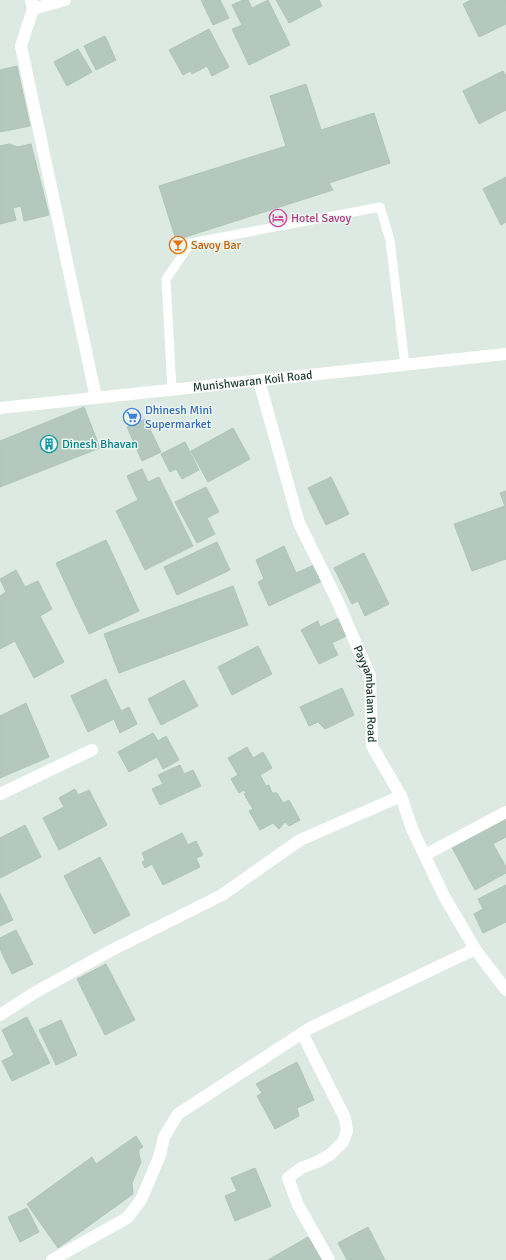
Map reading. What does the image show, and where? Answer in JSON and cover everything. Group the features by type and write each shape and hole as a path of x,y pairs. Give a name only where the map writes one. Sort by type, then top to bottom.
{"street":[{"path":"65,0 32,5 21,46 96,398"},
{"name":"Munishwaran Koil Road","path":"0,408 506,354"},
{"name":"Payyambalam Road","path":"259,381 299,523 337,600 370,676 372,746 402,796 412,829 444,896 476,948 506,990"},
{"path":"0,794 92,750"},
{"path":"0,1015 34,993 112,950 222,895 300,840 402,796"},
{"path":"424,855 506,812"},
{"path":"52,1260 127,1218 142,1200 160,1155 164,1137 178,1114 310,1028 476,948"},
{"path":"302,1033 345,1118 347,1131 343,1142 331,1154 317,1162 301,1168 288,1178 298,1205 329,1260"}],"lane":[{"path":"172,390 166,279 191,243 380,208 390,240 405,365"}],"building":[{"path":"201,0 220,0 229,18 213,25"},
{"path":"243,0 248,0 252,8 268,0 290,45 249,65 232,29 242,25 232,5"},
{"path":"276,0 319,0 322,6 289,23"},
{"path":"471,0 506,0 506,24 479,37 463,4"},
{"path":"209,29 229,67 212,76 207,66 192,74 190,71 183,75 169,50"},
{"path":"105,36 116,60 96,70 84,46"},
{"path":"78,49 92,72 67,86 54,62"},
{"path":"17,66 30,126 0,132 0,70"},
{"path":"503,71 506,76 506,110 479,124 463,91"},
{"path":"306,84 321,130 374,113 390,163 329,183 333,190 176,240 159,186 286,146 270,96"},
{"path":"9,144 17,147 31,144 49,215 24,221 21,206 13,208 16,220 0,224 0,146"},
{"path":"506,177 506,222 501,225 483,189"},
{"name":"Dinesh Bhavan","path":"84,407 100,448 0,487 0,441"},
{"path":"145,419 161,452 142,461 127,427"},
{"path":"233,428 250,459 208,482 191,451"},
{"path":"185,442 199,470 182,479 176,469 170,472 161,454"},
{"path":"142,469 148,482 159,477 193,546 145,570 116,511 138,500 127,476"},
{"path":"331,477 349,514 326,525 308,488"},
{"path":"206,487 219,512 207,518 215,534 197,543 175,502"},
{"path":"506,491 506,559 472,571 454,524 505,506 500,493"},
{"path":"106,540 139,611 89,634 56,563"},
{"path":"217,542 230,570 177,595 164,567"},
{"path":"284,546 296,573 314,565 322,581 269,606 258,582 264,579 256,560"},
{"path":"364,553 389,604 365,616 358,601 352,604 334,568"},
{"path":"16,570 25,587 38,581 52,609 40,616 64,662 34,678 15,641 0,649 0,596 6,592 0,579"},
{"path":"233,586 248,625 119,673 104,634"},
{"path":"341,617 350,634 332,643 338,655 319,664 301,630 318,621 320,627"},
{"path":"258,646 272,674 232,695 218,667"},
{"path":"106,679 121,711 129,707 137,724 120,733 114,719 88,732 71,696"},
{"path":"184,680 198,706 161,725 148,699"},
{"path":"342,688 354,715 325,729 318,722 309,726 300,707"},
{"path":"26,703 49,757 0,778 0,716"},
{"path":"153,733 158,741 166,736 179,760 163,769 157,757 129,772 118,752"},
{"path":"247,747 253,758 263,752 272,768 260,775 266,786 269,785 272,793 277,793 283,803 289,800 300,820 289,826 285,822 279,829 273,823 260,830 249,811 253,809 244,794 246,793 244,790 239,793 231,779 238,775 228,758"},
{"path":"180,765 184,774 193,770 201,786 160,805 152,789 163,784 158,775"},
{"path":"75,789 78,795 89,790 107,825 59,850 43,818 64,807 59,798"},
{"path":"506,809 506,837 493,844 506,867 506,873 475,890 448,840"},
{"path":"25,825 41,857 0,878 0,838"},
{"path":"182,833 188,845 196,841 203,855 196,858 200,867 163,885 152,864 145,868 142,862 145,860 142,853"},
{"path":"100,857 130,915 94,934 64,876"},
{"path":"506,885 506,922 483,933 474,914 483,909 478,899"},
{"path":"0,893 13,920 0,926"},
{"path":"16,930 33,964 12,974 0,949 0,938"},
{"path":"106,964 135,1020 105,1035 77,979"},
{"path":"27,1017 50,1063 12,1081 2,1061 14,1055 2,1030"},
{"path":"61,1020 77,1055 56,1065 39,1030"},
{"path":"297,1062 314,1100 297,1108 299,1116 275,1129 257,1096 262,1093 256,1084"},
{"path":"136,1136 143,1147 139,1149 141,1162 132,1183 133,1194 58,1248 27,1204 92,1157 96,1164"},
{"path":"255,1168 271,1206 235,1221 225,1196 237,1191 231,1178"},
{"path":"27,1208 39,1232 20,1242 8,1217"},
{"path":"368,1227 385,1260 347,1260 338,1243"},
{"path":"308,1237 322,1260 268,1260"}],"place":[{"name":"Hotel Savoy","path":"278,218"},
{"name":"Savoy Bar","path":"178,245"},
{"name":"Dhinesh Mini Supermarket","path":"132,417"},
{"name":"Dinesh Bhavan","path":"49,444"}]}
